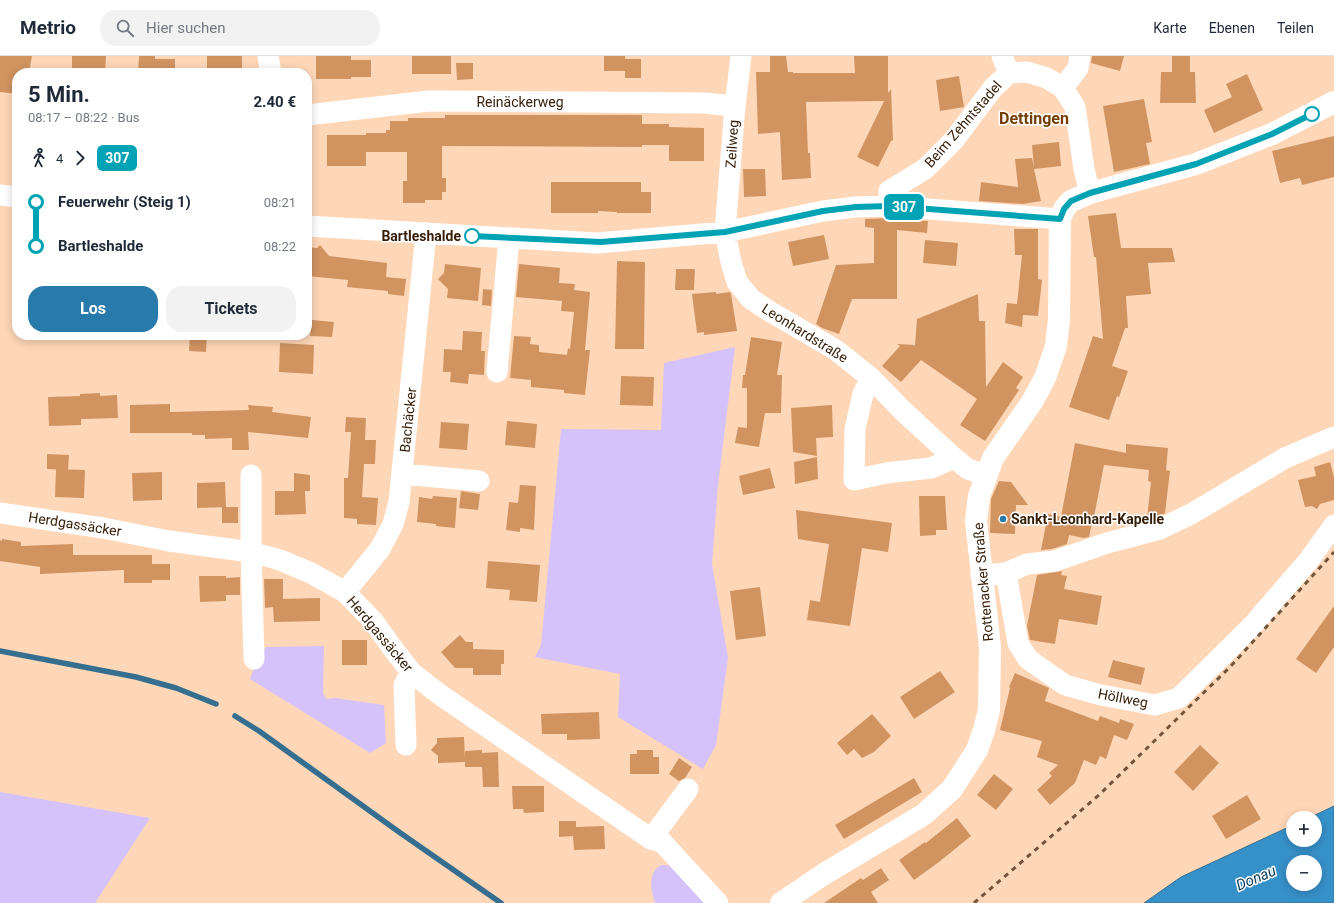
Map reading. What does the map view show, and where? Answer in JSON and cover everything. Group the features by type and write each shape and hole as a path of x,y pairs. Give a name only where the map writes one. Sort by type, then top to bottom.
{"main road":[{"path":"1060,219 1064,209 1071,201 1090,193 1196,164 1272,134 1334,102"},
{"name":"Rottenacker Straße","path":"781,903 824,874 923,815 952,789 977,750 984,730 989,702 990,646 976,521 979,496 993,458 1032,402 1045,378 1056,346 1059,320 1060,219"}],"street":[{"path":"268,56 271,68"},
{"name":"Zeilweg","path":"725,232 734,106 741,56"},
{"path":"1062,88 1078,68 1080,56"},
{"name":"Beim Zehntstadel","path":"889,206 889,191 925,169 954,140 993,88 1006,64 1047,78 1062,88 1075,107 1084,169 1090,193"},
{"name":"Reinäckerweg","path":"312,114 429,102 703,103 734,106"},
{"path":"0,194 12,196"},
{"path":"312,226 597,242 725,232 823,211 856,207 889,206 1060,219"},
{"name":"Leonhardstraße","path":"725,232 730,262 737,282 751,299 836,350 871,378 903,411 954,458 968,469 986,475"},
{"name":"Bachäcker","path":"345,592 380,549 393,524 399,502 426,233"},
{"path":"497,372 509,238"},
{"path":"871,378 863,394 855,428 854,480 886,473 931,468 954,458"},
{"path":"981,575 1006,574 1026,564 1055,561 1107,543 1160,529 1191,514 1285,458 1334,437"},
{"path":"402,474 479,481"},
{"path":"251,475 251,552 254,659"},
{"name":"Herdgassäcker","path":"0,513 251,552 280,560 311,573 345,592 374,622 411,672 439,694 651,839 662,842 718,903"},
{"name":"Höllweg","path":"1006,574 1018,643 1028,659 1065,685 1101,695 1155,705 1179,698 1252,626 1309,560 1334,525"},
{"path":"406,745 404,686 411,672"},
{"path":"651,839 688,789"}],"shaded area":[{"path":"735,347 718,485 712,564 728,658 716,745 703,769 618,717 620,674 535,657 541,645 561,429 661,430 664,363"},
{"path":"324,646 323,692 326,699 335,698 384,705 386,743 370,753 250,679 257,659 266,647"},
{"path":"0,792 150,818 95,903 0,903"},
{"path":"661,865 667,865 673,868 700,896 704,903 655,903 651,882 654,872"}],"water":[{"name":"Donau","path":"1334,806 1334,902 1144,903 1181,877 1286,828 1286,847 1322,847 1322,812"}],"building":[{"path":"0,56 32,56 30,68 12,68 12,93 0,92"},
{"path":"72,56 106,56 105,68 72,68"},
{"path":"139,56 155,56 155,59 175,59 175,68 138,68"},
{"path":"207,56 242,56 242,68 207,68"},
{"path":"316,56 351,56 351,60 371,60 371,77 351,77 351,79 316,79"},
{"path":"412,56 451,56 451,74 412,74"},
{"path":"604,56 625,56 625,71 604,71"},
{"path":"770,56 786,56 788,72 793,73 855,73 854,56 888,56 888,93 891,89 893,140 891,141 878,167 857,157 884,101 806,102 808,153 810,153 811,178 782,180 780,132 758,134 756,72 770,72"},
{"path":"1092,56 1124,56 1120,71 1091,63"},
{"path":"1172,56 1190,56 1190,72 1195,72 1196,103 1160,103 1161,72 1172,72"},
{"path":"625,59 641,59 641,78 625,78"},
{"path":"456,63 473,63 473,79 457,80"},
{"path":"1247,74 1263,110 1214,133 1204,110 1232,97 1226,84"},
{"path":"959,76 964,107 940,111 936,80"},
{"path":"1144,99 1152,142 1146,143 1150,164 1114,172 1103,106"},
{"path":"445,115 642,115 642,124 669,124 669,127 704,128 704,161 669,161 669,145 642,145 642,147 442,146 442,178 446,178 446,192 442,192 442,200 425,200 425,203 403,203 403,181 407,181 407,152 366,152 366,166 327,166 327,135 366,135 366,133 386,133 386,130 390,130 390,121 408,121 408,118 445,118"},
{"path":"1334,136 1334,177 1302,185 1300,178 1280,183 1272,151"},
{"path":"1059,142 1061,166 1034,169 1041,201 1023,204 979,201 981,182 1018,187 1015,159 1032,158 1034,167 1032,145"},
{"path":"743,169 765,169 766,196 744,197"},
{"path":"551,182 641,182 641,192 651,192 651,213 617,213 598,211 598,213 551,213"},
{"path":"1116,213 1121,248 1172,248 1175,262 1148,263 1151,294 1126,296 1128,328 1125,328 1112,366 1128,371 1119,397 1117,396 1109,420 1069,407 1093,336 1103,339 1096,257 1094,257 1088,216"},
{"path":"889,218 928,221 927,233 897,230 897,299 852,299 839,334 822,328 816,324 836,265 874,263 874,228 865,227 865,219"},
{"path":"1014,229 1038,229 1038,279 1042,280 1038,316 1023,315 1022,327 1005,323 1007,303 1017,304 1022,255 1015,255"},
{"path":"824,235 829,259 793,266 788,242"},
{"path":"925,240 958,243 956,266 923,263"},
{"path":"320,245 329,256 387,263 386,277 406,279 404,296 388,294 388,291 347,287 348,280 312,276 312,248 317,248"},
{"path":"617,261 645,262 644,349 615,349"},
{"path":"445,264 481,268 478,301 447,298 448,289 438,279 444,273"},
{"path":"519,264 560,268 559,283 575,284 574,290 590,292 585,350 590,350 585,395 564,393 564,390 531,387 531,380 510,378 514,336 531,337 530,344 539,345 539,352 567,355 568,348 570,349 574,312 561,311 562,301 516,297"},
{"path":"676,269 695,269 694,290 675,290"},
{"path":"483,289 492,290 491,306 482,305"},
{"path":"716,292 716,294 730,292 737,331 704,335 704,332 697,333 692,294"},
{"path":"978,294 979,321 985,321 986,387 1003,362 1023,377 1016,388 1019,390 985,441 960,425 977,399 921,360 901,382 882,366 900,346 897,344 915,345 917,319"},
{"path":"312,320 334,322 332,337 312,336"},
{"path":"463,331 482,332 481,351 485,351 484,375 469,374 468,384 450,382 451,372 443,372 444,349 462,350"},
{"path":"751,337 782,342 777,375 782,375 781,413 765,413 759,447 735,443 738,427 747,428 747,388 742,388 743,375 745,375"},
{"path":"190,340 207,340 206,352 189,351"},
{"path":"280,343 314,345 313,374 279,372"},
{"path":"621,376 654,377 653,406 620,405"},
{"path":"100,393 100,396 117,395 118,418 81,419 81,425 49,426 48,397 80,396 80,394"},
{"path":"170,404 170,412 249,410 248,405 273,407 272,412 311,417 308,438 248,432 249,450 232,450 232,438 205,439 205,435 192,435 192,433 130,433 130,405"},
{"path":"832,405 833,437 816,438 817,456 793,452 791,408"},
{"path":"346,417 366,418 365,440 376,440 375,464 364,464 362,497 378,498 376,525 357,524 357,519 344,518 344,478 348,478 351,432 345,432"},
{"path":"507,421 537,424 535,448 505,445"},
{"path":"441,422 469,424 467,450 439,448"},
{"path":"1075,443 1126,453 1126,444 1168,448 1166,470 1170,471 1165,513 1156,518 1147,518 1151,482 1148,481 1149,470 1104,465 1089,537 1084,538 1069,535 1067,544 1052,549 1041,550 1048,514 1061,517"},
{"path":"47,454 69,455 68,470 47,469"},
{"path":"817,457 818,479 795,484 794,462"},
{"path":"1330,462 1334,477 1334,500 1320,504 1317,509 1312,506 1305,507 1298,480 1316,476 1314,467"},
{"path":"770,468 775,488 743,495 739,476"},
{"path":"56,469 85,470 84,498 55,497"},
{"path":"162,472 162,500 133,501 132,473"},
{"path":"294,473 310,475 310,491 294,491"},
{"name":"Sankt-Leonhard-Kapelle","path":"999,481 1011,482 1028,505 1016,505 1015,534 990,533 991,499"},
{"path":"225,482 226,507 197,508 197,483"},
{"path":"520,485 536,486 534,530 520,528 520,532 506,530 509,502 518,503"},
{"path":"275,491 305,491 306,514 275,515"},
{"path":"461,491 480,494 478,510 459,508"},
{"path":"433,496 457,498 455,528 417,522 419,497 432,499"},
{"path":"919,496 945,496 947,530 936,530 936,535 920,536"},
{"path":"222,507 238,507 238,523 222,523"},
{"path":"796,510 892,523 888,552 862,548 850,626 807,620 810,600 820,602 829,544 798,539"},
{"path":"2,539 21,542 21,546 73,544 73,555 152,555 152,564 170,564 170,580 152,580 152,583 124,583 124,570 40,574 40,567 0,561 0,540 2,541"},
{"path":"488,561 540,565 537,602 509,600 510,590 486,588"},
{"path":"1062,571 1061,575 1067,576 1064,589 1102,596 1097,625 1059,619 1055,644 1030,640 1027,626 1037,575"},
{"path":"199,576 226,576 226,578 240,577 240,595 226,595 226,601 200,602"},
{"path":"264,579 283,579 283,599 320,598 320,621 274,622 273,607 265,608"},
{"path":"760,587 766,636 736,640 730,591"},
{"path":"1334,606 1334,647 1316,673 1296,659"},
{"path":"460,635 466,642 473,642 473,649 504,650 504,664 501,664 501,675 473,675 473,668 455,668 441,652"},
{"path":"342,640 367,640 367,665 342,665"},
{"path":"1113,660 1145,668 1141,685 1108,677"},
{"path":"940,671 955,692 914,719 900,697"},
{"path":"1015,673 1049,688 1045,701 1098,721 1100,716 1119,723 1120,719 1134,724 1127,740 1114,735 1106,759 1100,756 1096,765 1084,760 1075,783 1050,805 1037,790 1052,776 1049,773 1058,765 1037,757 1042,741 1000,730 1009,687"},
{"path":"599,712 600,739 567,740 567,734 542,734 541,714"},
{"path":"872,714 891,736 874,752 862,758 854,749 847,755 837,743"},
{"path":"464,737 465,760 465,751 482,750 482,753 498,752 499,787 483,787 482,767 465,767 465,762 438,763 438,756 431,750 437,743 437,738"},
{"path":"1200,745 1219,763 1193,791 1174,772"},
{"path":"637,750 653,750 653,757 659,757 659,774 630,774 630,754 637,754"},
{"path":"679,758 692,767 685,778 679,781 669,774"},
{"path":"994,774 1013,789 996,810 977,795"},
{"path":"914,778 922,792 844,839 835,825"},
{"path":"512,786 544,786 544,812 524,813 523,809 513,809"},
{"path":"1247,795 1261,819 1226,839 1212,816"},
{"path":"957,818 971,836 914,880 899,860 925,842 926,843"},
{"path":"559,821 576,821 576,827 604,826 605,849 574,850 573,836 559,837"},
{"path":"881,868 889,880 871,892 878,903 824,903 861,878 863,880"}],"waterway":[{"path":"0,651 136,677 176,688 216,704"},
{"path":"235,716 259,731 399,832 501,903"}],"railway":[{"path":"974,903 1099,795 1231,666 1334,552"}],"bus line":[{"name":"307","path":"472,236 601,242 725,232 823,211 856,207 889,206 1060,219 1064,209 1071,201 1090,193 1196,164 1272,134 1312,114"}],"place":[{"name":"Bartleshalde","path":"472,236"},
{"name":"Sankt-Leonhard-Kapelle","path":"1003,519"}],"district":[{"name":"Dettingen","path":"1034,118"}]}
